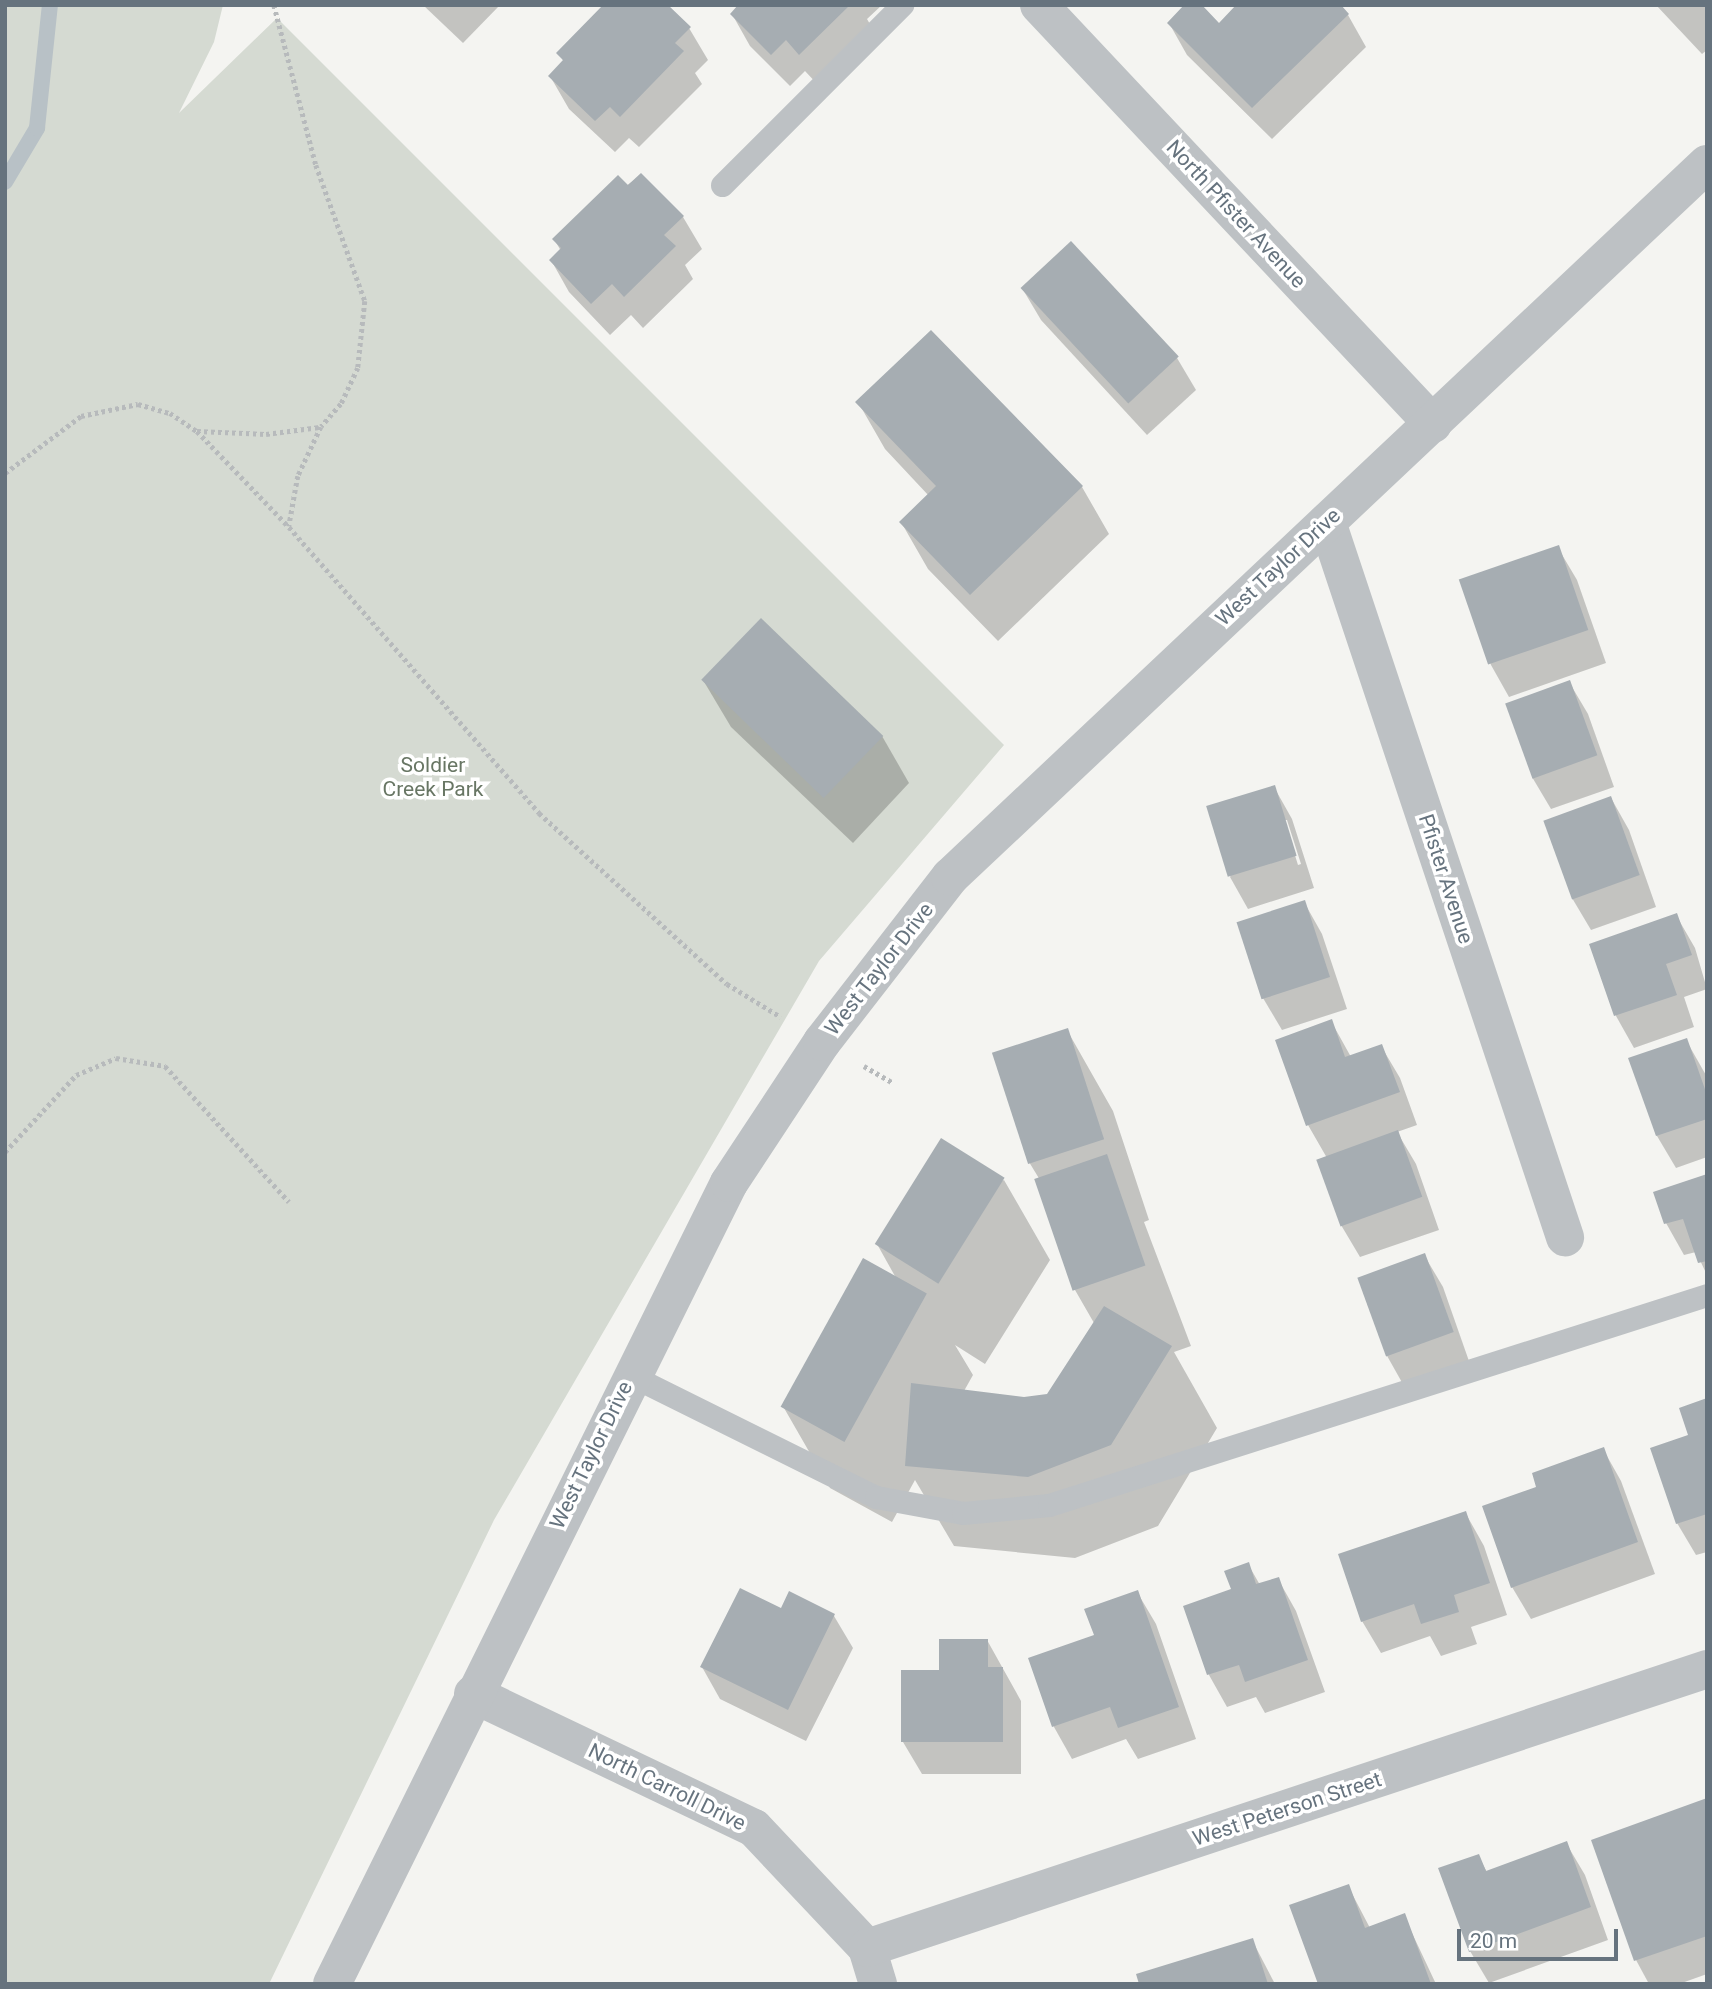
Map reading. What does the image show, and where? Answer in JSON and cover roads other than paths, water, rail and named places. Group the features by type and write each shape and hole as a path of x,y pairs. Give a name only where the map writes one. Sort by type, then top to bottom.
{"street":[{"name":"North Pfister Avenue","path":"1039,5 1433,424"},
{"name":"West Taylor Drive","path":"332,1984 630,1375 729,1183 822,1042 950,877 1707,164"},
{"name":"Pfister Avenue","path":"1327,522 1564,1237"},
{"name":"West Peterson Street","path":"873,1966 1707,1669"},
{"name":"North Carroll Drive","path":"473,1694 754,1828 873,1966"}],"lane":[{"path":"722,186 902,5"},
{"path":"630,1375 876,1497 963,1513 1049,1505 1707,1295"}],"waterway":[{"path":"5,182 37,128 50,5"}],"park label":[{"name":"Soldier Creek Park","path":"433,777"}]}
